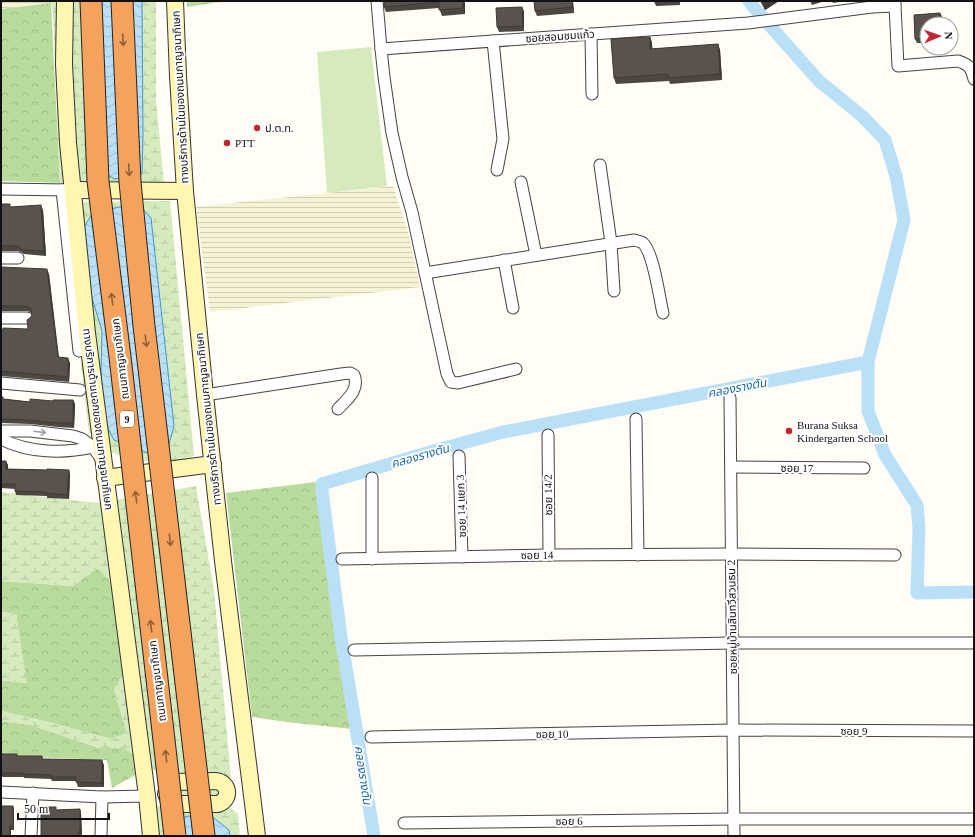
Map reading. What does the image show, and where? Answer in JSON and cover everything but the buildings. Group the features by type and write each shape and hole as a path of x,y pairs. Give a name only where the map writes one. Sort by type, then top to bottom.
{"highway":[{"name":"ถนนกาญจนาภิเษก","path":"91,1 98,181 120,357 175,836"},
{"path":"122,1 130,182 144,326 204,836"}],"main road":[{"name":"ทางบริการด้านนอกของถนนกาญจนาภิเษก","path":"65,1 64,64 68,143 67,190 87,333 151,836"},
{"name":"ทางบริการด้านในของถนนกาญจนาภิเษก","path":"175,1 185,191 205,395 223,561 257,836"},
{"path":"67,190 185,191"},
{"path":"105,478 213,464"},
{"path":"218,781 222,783 227,794 224,800 218,804 176,804 167,796 166,790 173,782 218,781"},
{"path":"227,794 252,794"},
{"path":"147,796 167,796"}],"street":[{"path":"377,1 384,77 392,133 447,374 451,382 458,383 516,369"},
{"path":"895,4 898,66 958,61 965,63 971,68 974,80"},
{"name":"ซอยสอนชมแก้ว","path":"381,49 748,24 895,4"},
{"path":"591,34 592,94"},
{"path":"493,41 504,139 497,170"},
{"path":"600,165 611,243 614,291"},
{"path":"521,182 536,255"},
{"path":"1,189 67,190 79,351"},
{"path":"425,273 634,240 641,242 646,247 651,259 663,313"},
{"path":"1,258 18,258"},
{"path":"504,260 513,308"},
{"path":"1,318 27,318"},
{"path":"205,395 350,373 354,375 356,379 355,390 338,409"},
{"path":"1,383 80,390"},
{"name":"ซอยหมู่บ้านสินทวีสวนธน 2","path":"730,398 734,836"},
{"path":"636,419 638,554"},
{"path":"1,431 30,431 72,436 82,439 93,448 103,461"},
{"name":"ซอย 14/2","path":"548,435 549,555"},
{"path":"1,439 20,447 35,450 69,451 93,448"},
{"name":"ซอย 14 แยก 3","path":"459,456 462,556"},
{"name":"ซอย 17","path":"731,467 864,468"},
{"path":"372,478 372,559"},
{"name":"ซอย 14","path":"342,559 638,554 895,555"},
{"path":"354,650 732,643 974,643"},
{"name":"ซอย 9","path":"733,730 974,731"},
{"name":"ซอย 10","path":"371,737 733,730"},
{"path":"1,792 102,796 147,796"},
{"path":"31,836 33,793"},
{"path":"101,836 102,796"},
{"name":"ซอย 6","path":"404,823 734,819 974,819"}],"shaded area":[{"path":"1,1 51,1 51,3 1,9"},
{"path":"393,186 408,232 420,287 210,312 196,207"}],"green space":[{"path":"51,1 156,1 156,100 164,183 147,185 85,182 60,183 53,15"},
{"path":"187,1 227,1 187,7"},
{"path":"51,3 60,183 1,181 1,9"},
{"path":"371,47 387,186 327,193 317,52"},
{"path":"72,200 82,202 170,201 194,456 181,460 141,461 113,453 89,432 81,365 84,348"},
{"path":"316,482 339,651 352,729 252,717 226,493"},
{"path":"196,486 214,590 231,778 187,780 160,774 124,748 99,748 31,725 1,721 1,711 111,739 127,733 114,690 129,663 125,598 98,568 73,586 1,581 1,492 97,503"},
{"path":"98,568 125,598 129,664 114,690 127,733 111,739 1,711 1,680 26,683 16,614 1,612 1,581 73,586"},
{"path":"1,612 16,614 27,683 1,680"},
{"path":"1,721 31,725 99,748 125,748 150,767 112,788 107,760 1,756"},
{"path":"216,785 222,796 179,801 174,788"},
{"path":"156,806 228,806 238,814 240,836 159,836"}],"water":[{"path":"81,1 142,1 142,174 115,179 87,165"},
{"path":"119,207 142,208 151,218 174,426 167,452 148,453 114,440 104,421 101,372 102,331 88,285 83,229 92,214"},
{"path":"188,816 214,818 229,830 230,836 166,836 165,825"}],"waterway":[{"path":"749,1 819,81 862,116 885,140 896,176 904,220 868,362 868,411 885,455 917,505 919,528 917,593 974,592"},
{"name":"คลองรางตัน","path":"374,836 341,637 322,484 503,432 868,362"}],"place":[{"name":"ป.ต.ท.","path":"257,128"},
{"name":"PTT","path":"227,143"},
{"name":"Burana Suksa Kindergarten School","path":"789,431"}]}
